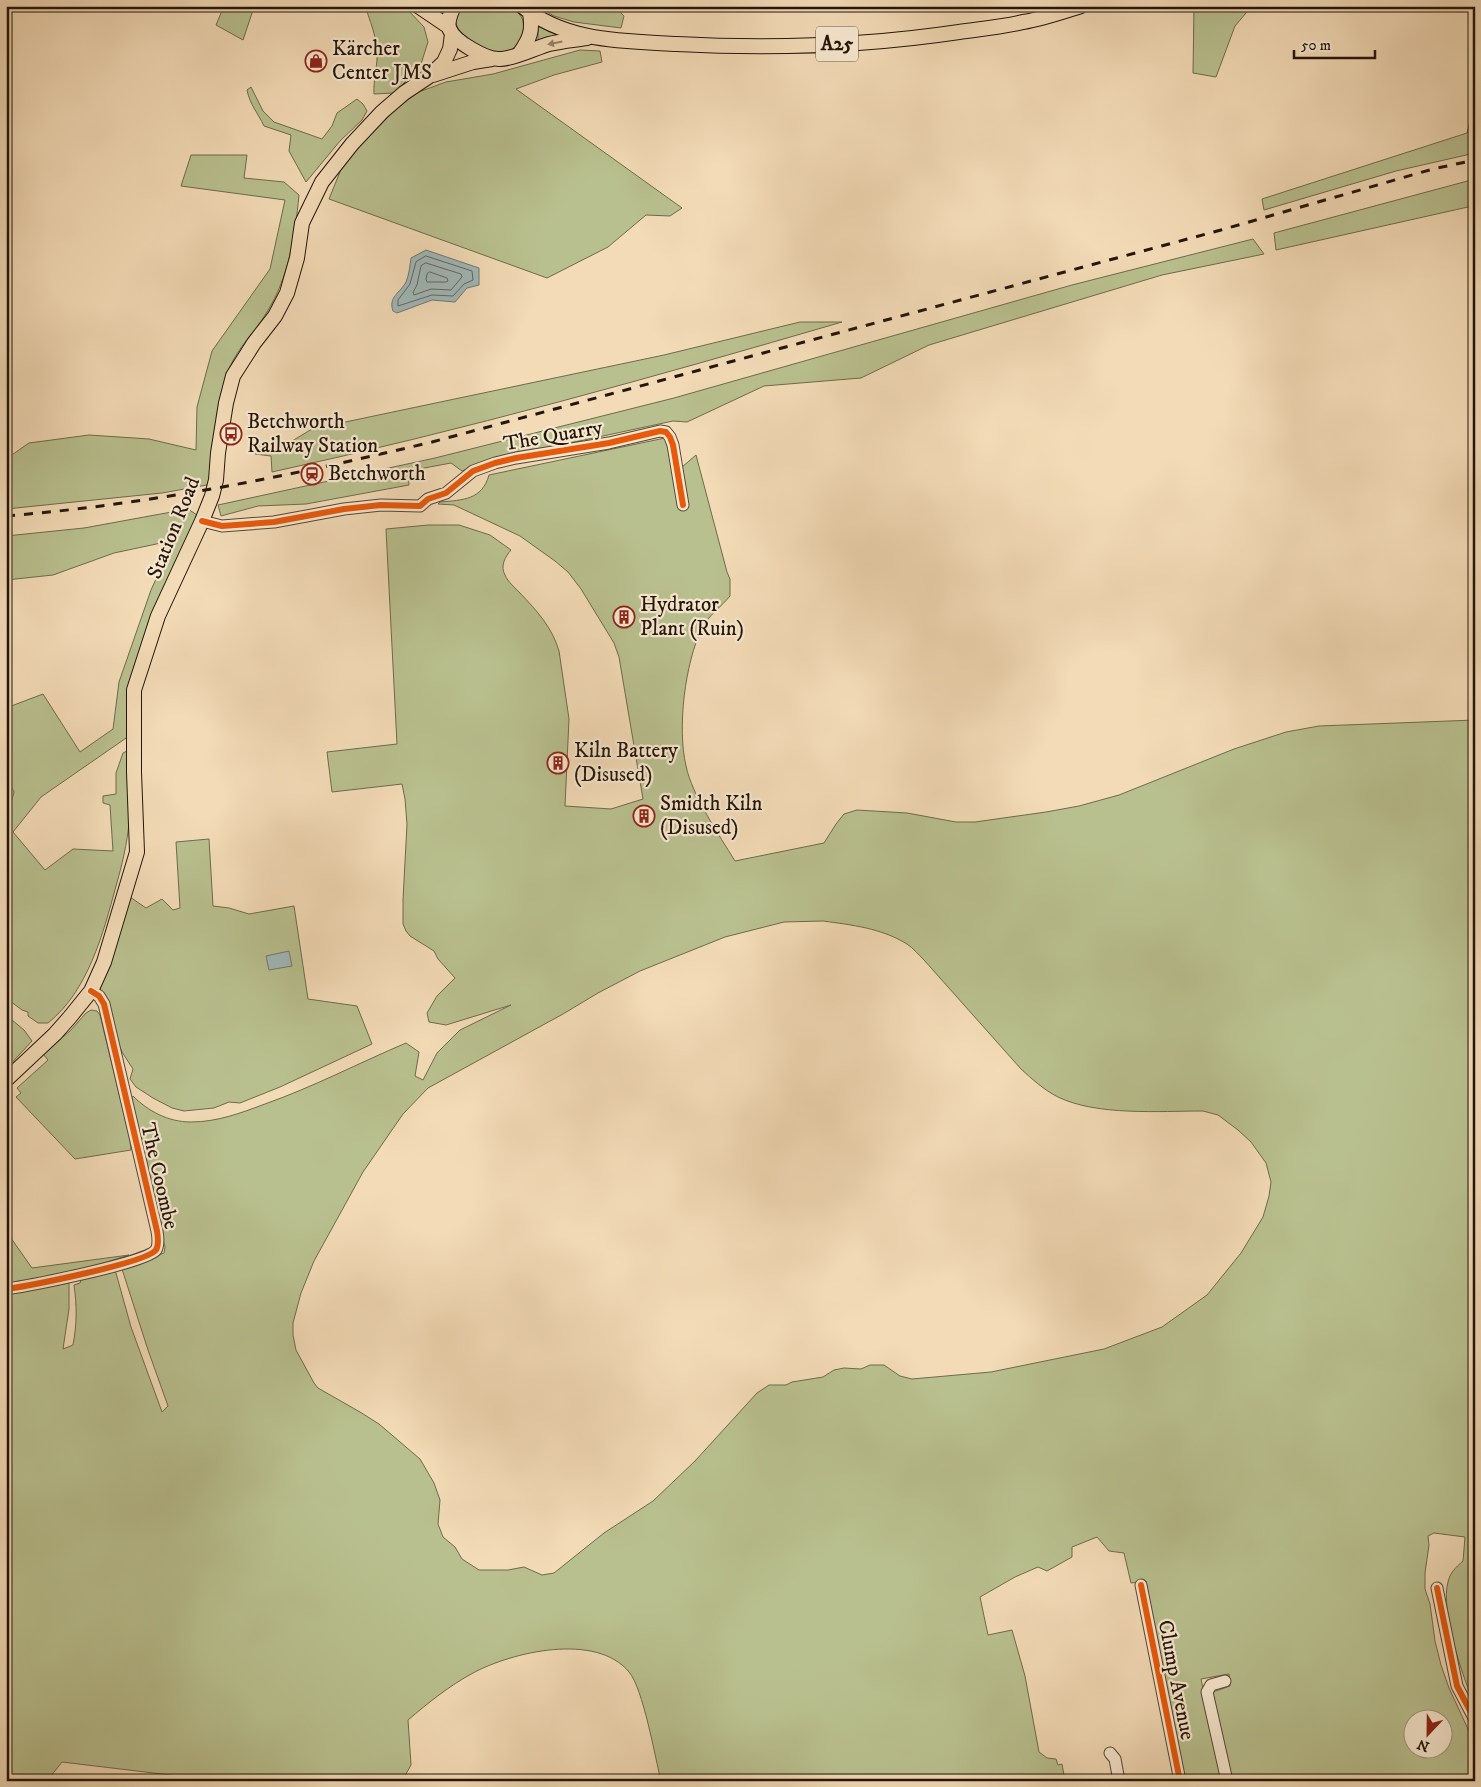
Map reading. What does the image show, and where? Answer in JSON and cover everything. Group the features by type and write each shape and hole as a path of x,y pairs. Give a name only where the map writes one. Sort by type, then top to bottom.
{"main road":[{"path":"418,6 450,31 465,46 492,59"},
{"name":"Station Road","path":"6,1080 55,1034 91,991 104,962 137,852 134,772 134,690 158,616 202,521 216,480 226,403 233,376 275,316 287,293 297,258 302,223 322,182 352,144 382,112 404,93 428,77 444,62 450,49 449,17 454,6"},
{"name":"A25","path":"520,53 550,43 590,37 712,46 797,47 910,39 1023,22 1081,6"},
{"path":"520,53 528,40 532,27 526,10"},
{"name":"A25","path":"526,10 554,26 590,37"},
{"name":"Station Road","path":"428,77 473,62 501,59 520,53"}],"street":[{"name":"The Quarry","path":"202,521 222,526 274,522 372,506 420,506 428,499 446,493 473,472 495,462 660,431 666,432 673,445 683,506"},
{"name":"The Coombe","path":"6,1289 47,1283 118,1265 151,1254 156,1250 157,1231 104,1004 91,991"},
{"name":"Clump Avenue","path":"1141,1585 1180,1781"},
{"path":"1436,1588 1457,1686 1475,1720"},
{"path":"1226,1681 1211,1685 1207,1692 1226,1781"},
{"path":"1110,1753 1115,1759 1119,1781"}],"green space":[{"path":"224,6 263,6 253,10 243,40 216,25"},
{"path":"365,6 400,6 408,10 424,27 428,42 420,67 394,93 374,94 376,45"},
{"path":"461,6 511,7 522,18 523,23 522,34 518,44 514,48 499,52 486,49 467,38 458,28 455,19"},
{"path":"537,6 614,6 624,16 621,28 574,22 554,16"},
{"path":"1194,6 1252,6 1235,26 1216,77 1193,73"},
{"path":"538,25 558,33 558,36 538,40"},
{"path":"580,50 600,51 602,62 554,75 516,89 682,208 670,216 646,215 608,247 547,278 329,199 344,162 392,113 416,93 446,82 493,74"},
{"path":"251,87 263,111 274,122 322,139 332,126 337,113 357,99 367,111 362,120 340,141 306,182 289,151 291,135 264,126 248,95 247,90"},
{"path":"1475,103 1475,153 1396,171 1264,210 1262,199 1467,133"},
{"path":"191,155 247,155 244,178 284,182 299,195 293,241 281,284 267,312 233,361 224,383 215,457 207,485 162,493 6,509 6,459 29,443 89,435 149,439 196,450 197,407 212,351 270,269 285,200 181,186"},
{"path":"1475,179 1475,212 1468,207 1276,250 1274,233"},
{"path":"1253,239 1264,254 1162,275 929,345 861,378 764,386 687,422 673,421 491,460 462,471 451,463 408,471 409,485 306,504 258,506 221,516 218,505 435,458 674,398 1072,285"},
{"path":"800,322 842,322 701,363 488,421 272,472 271,456 255,454 252,445 287,444 312,429 664,355"},
{"path":"665,438 682,467 696,455 730,579 730,596 705,623 696,642 684,696 683,751 694,789 707,815 735,861 824,843 844,814 857,810 907,813 956,822 975,822 1046,812 1079,806 1119,795 1234,749 1286,732 1319,726 1475,720 1475,1705 1454,1644 1446,1594 1450,1576 1463,1561 1465,1537 1434,1533 1428,1536 1429,1545 1425,1589 1430,1604 1435,1641 1441,1665 1449,1688 1475,1744 1475,1781 1230,1781 1212,1697 1213,1692 1230,1686 1229,1674 1201,1679 1222,1781 1185,1781 1168,1704 1146,1581 1131,1583 1124,1553 1109,1551 1097,1537 1072,1547 1072,1557 1047,1571 1038,1567 1015,1577 980,1597 988,1635 1012,1630 1025,1676 1039,1752 1047,1758 1056,1759 1058,1765 1062,1764 1065,1781 661,1781 644,1707 629,1672 614,1660 596,1652 575,1649 531,1653 509,1658 473,1673 439,1695 408,1720 411,1765 402,1781 220,1781 62,1762 47,1781 6,1781 6,1294 69,1283 69,1309 63,1349 73,1345 76,1315 74,1285 80,1283 82,1277 113,1269 116,1273 131,1327 162,1412 168,1406 122,1269 164,1253 165,1247 129,1102 133,1096 152,1111 174,1120 201,1122 220,1119 247,1111 318,1083 406,1043 419,1052 415,1076 423,1080 437,1053 460,1030 511,1005 446,1025 429,1022 427,1013 437,996 455,978 438,959 434,951 410,936 403,924 407,824 402,784 332,792 327,752 397,744 386,529 428,525 459,525 490,535 511,550 504,562 505,575 543,620 552,634 559,651 569,719 565,806 611,809 643,799 619,657 614,643 581,589 568,572 520,536 454,505 438,504 440,502 470,497 482,489 489,475","holes":["823,921 887,934 909,946 924,960 1021,1069 1043,1088 1058,1097 1074,1103 1110,1110 1149,1112 1203,1111 1218,1115 1251,1142 1266,1163 1271,1182 1263,1217 1241,1253 1207,1295 1162,1327 1104,1349 991,1372 912,1379 900,1376 884,1365 870,1365 861,1369 844,1368 834,1370 823,1377 792,1382 786,1385 769,1385 757,1393 695,1461 653,1501 604,1533 554,1573 542,1575 524,1567 508,1570 479,1570 462,1559 455,1547 443,1537 438,1524 440,1500 434,1483 420,1459 379,1424 318,1388 296,1350 293,1323 301,1293 314,1261 363,1172 403,1114 428,1088 640,971 725,937 784,922"]},
{"path":"188,509 200,517 154,614 129,736 41,797 13,832 45,870 73,849 113,851 110,805 103,803 103,796 116,794 116,773 123,753 129,750 130,805 127,839 106,923 84,978 74,995 48,1023 38,1023 28,1016 28,1012 22,1010 6,998 6,822 14,792 6,776 6,708 43,694 80,752 113,729 119,682 151,590 167,555 161,543 114,553 53,575 6,580 6,536 84,528"},
{"path":"209,839 213,906 229,908 249,914 294,906 308,999 357,1006 372,1044 280,1087 240,1103 229,1102 214,1108 184,1111 172,1108 153,1098 136,1087 130,1079 133,1069 122,1052 98,990 130,897 146,908 162,899 173,910 180,908 176,842"},
{"path":"91,1010 97,1011 100,1015 131,1150 75,1159 16,1097 21,1093 17,1088 48,1060 43,1054"},
{"path":"6,1015 24,1030 32,1041 6,1069"},
{"path":"6,1231 32,1268 129,1255 69,1274 6,1285"}],"water":[{"path":"426,250 479,268 479,285 467,288 455,302 432,300 397,313 393,311 393,299 406,282 411,258"},
{"path":"289,951 292,966 269,970 266,956"}],"railway":[{"path":"6,516 115,504 221,487 432,442 1221,230 1433,169 1475,160"}],"cycle path":[{"path":"202,521 222,526 274,522 344,509 381,505 420,506 428,499 446,493 473,471 495,463 609,443 660,431 666,432 673,445 683,505"},
{"path":"6,1289 110,1267 148,1255 157,1248 157,1231 104,1004 99,996 91,991"},
{"path":"1141,1585 1180,1781"},
{"path":"1437,1588 1457,1686 1475,1720"}],"place":[{"name":"Kärcher Center JMS","path":"316,61"},
{"name":"Betchworth Railway Station","path":"231,434"},
{"name":"Betchworth","path":"312,474"},
{"name":"Hydrator Plant (Ruin)","path":"624,617"},
{"name":"Kiln Battery (Disused)","path":"558,763"},
{"name":"Smidth Kiln (Disused)","path":"644,816"}]}
